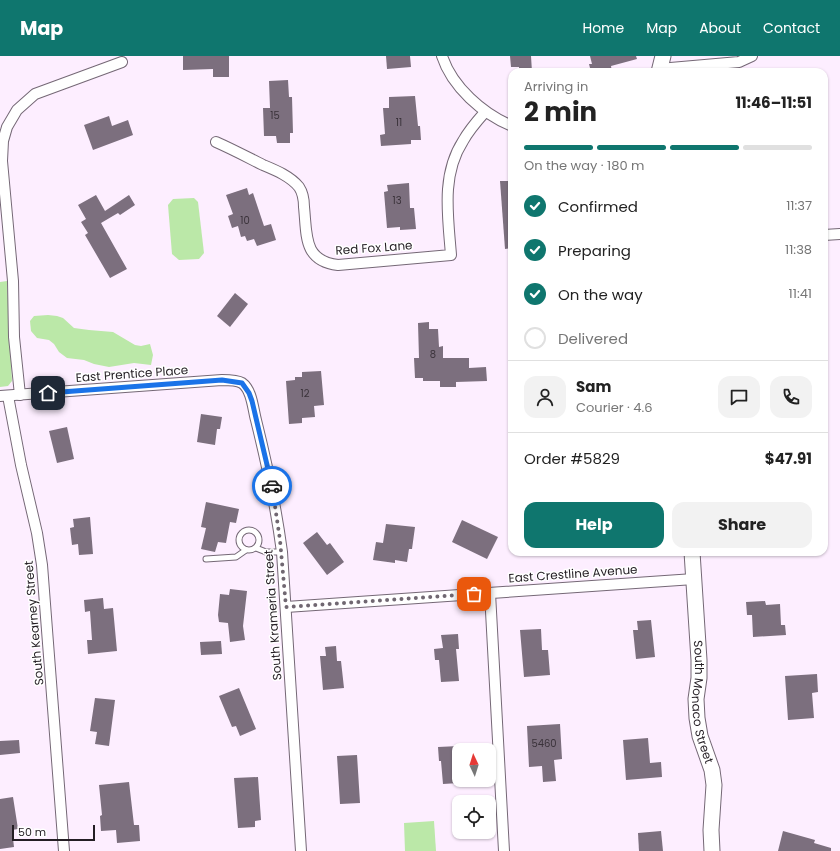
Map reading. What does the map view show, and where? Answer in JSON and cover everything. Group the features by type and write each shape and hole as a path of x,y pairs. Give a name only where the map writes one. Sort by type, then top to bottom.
{"street":[{"path":"442,56 448,71 471,100 485,112 508,124"},
{"path":"659,63 739,62 752,56"},
{"path":"20,395 14,337 13,281 2,161 2,141 7,127 17,110 35,94 122,62"},
{"name":"Red Fox Lane","path":"216,142 285,175 298,186 303,198 307,240 313,254 319,260 328,264 338,265 451,255 447,198 449,175 462,142 485,112"},
{"path":"828,235 840,234"},
{"name":"East Prentice Place","path":"4,396 222,380 242,383"},
{"name":"South Krameria Street","path":"242,383 249,393 252,401 275,506 282,552 301,851"},
{"name":"South Kearney Street","path":"4,396 37,533 42,565 64,851"},
{"name":"South Monaco Street","path":"692,556 699,660 699,678 696,699 697,718 700,736 712,770 714,785 711,830 712,851"},
{"name":"East Crestline Avenue","path":"286,607 694,579"},
{"path":"490,593 504,851"}],"lane":[{"path":"206,559 236,557 246,550 253,550 259,543 259,536 255,532 248,530 242,533 239,539 241,546 246,550"},
{"path":"256,548 266,552 282,552"}],"green space":[{"path":"194,198 198,202 204,253 199,259 179,260 172,254 168,205 173,199"},
{"path":"7,281 12,381 8,386 0,387 0,282"},
{"path":"48,315 63,318 74,328 113,332 135,345 141,346 150,344 153,355 151,365 134,363 109,367 84,360 67,358 59,352 54,344 49,340 37,338 31,331 30,321 34,316"},
{"path":"434,821 436,851 405,851 404,823"}],"building":[{"path":"183,56 229,56 229,77 213,77 213,69 183,70"},
{"path":"386,56 410,56 411,67 387,69"},
{"path":"510,56 531,56 532,68 511,67"},
{"path":"590,56 636,56 637,59 611,66 611,68 590,68 589,64 592,64"},
{"path":"288,80 289,97 292,97 293,133 290,133 290,143 277,143 276,136 264,136 263,108 270,108 269,81"},
{"path":"415,96 421,140 411,140 411,144 381,146 380,135 385,134 383,108 389,108 389,97"},
{"path":"109,116 112,126 128,120 133,135 93,150 84,125"},
{"path":"500,181 508,181 508,249 505,249"},
{"path":"409,183 410,208 414,208 416,229 400,230 400,227 387,228 384,192 388,191 387,185"},
{"path":"247,188 249,195 253,193 264,226 271,224 276,240 257,246 254,239 247,241 245,236 241,237 238,226 232,228 228,216 233,214 226,195"},
{"path":"96,195 105,211 129,195 135,205 120,215 118,213 101,223 127,269 110,278 85,235 88,233 81,222 86,219 78,205"},
{"path":"235,293 248,304 230,327 217,316"},
{"path":"429,322 429,329 438,329 439,347 443,346 443,358 469,358 469,368 486,367 487,381 456,382 456,387 440,387 440,381 423,381 423,378 415,378 414,358 419,358 418,323"},
{"path":"321,371 324,405 314,406 315,417 302,418 302,423 289,424 286,381 295,380 295,377 302,377 302,372"},
{"path":"201,414 222,417 220,429 217,429 215,445 197,442"},
{"path":"67,427 74,459 57,463 49,431"},
{"path":"206,502 239,509 236,523 230,522 226,543 218,542 215,552 201,549 206,528 201,527"},
{"path":"90,517 93,554 79,555 78,544 72,545 70,528 74,527 73,519"},
{"path":"462,520 498,537 487,559 452,542"},
{"path":"386,524 415,527 412,549 409,549 407,562 395,560 395,563 373,560 376,542 383,543"},
{"path":"317,532 327,545 330,543 344,562 327,575 303,543"},
{"path":"230,589 247,591 243,626 245,640 230,642 228,623 219,622 218,615 220,594 229,595"},
{"path":"103,598 104,609 113,608 117,651 88,654 87,640 92,640 90,611 85,612 84,600"},
{"path":"765,601 766,605 780,604 781,625 785,625 786,635 753,637 752,615 747,615 746,602"},
{"path":"651,620 655,657 636,659 633,630 638,630 637,621"},
{"path":"541,629 542,650 548,650 550,675 524,677 520,630"},
{"path":"458,634 459,649 456,649 459,681 441,682 439,660 435,660 434,649 443,648 441,635"},
{"path":"221,641 222,654 201,655 200,642"},
{"path":"336,646 337,661 341,661 344,688 323,690 320,656 326,656 325,647"},
{"path":"817,674 818,692 812,693 814,718 788,720 785,676"},
{"path":"239,688 256,729 240,736 236,726 232,727 219,696"},
{"path":"95,698 115,700 109,746 95,744 97,732 90,731"},
{"path":"560,724 562,759 554,760 556,781 543,782 542,766 529,767 527,726"},
{"path":"648,738 650,763 661,762 662,777 626,780 623,740"},
{"path":"19,740 20,753 0,755 0,741"},
{"path":"452,746 452,783 443,784 438,747"},
{"path":"357,755 360,803 340,804 337,756"},
{"path":"258,777 261,820 255,821 255,827 238,828 234,778"},
{"path":"129,782 134,825 139,825 140,841 117,843 116,830 101,831 100,816 102,815 99,785"},
{"path":"13,797 18,829 12,830 14,847 0,849 0,799"},
{"path":"661,831 663,851 639,851 638,833"},
{"path":"783,831 815,840 814,843 831,848 831,851 778,851"}],"way so far":[{"path":"272,486 283,563 286,607 474,594"}],"route":[{"path":"48,393 222,380 242,383 246,387 252,401 272,486"}]}
